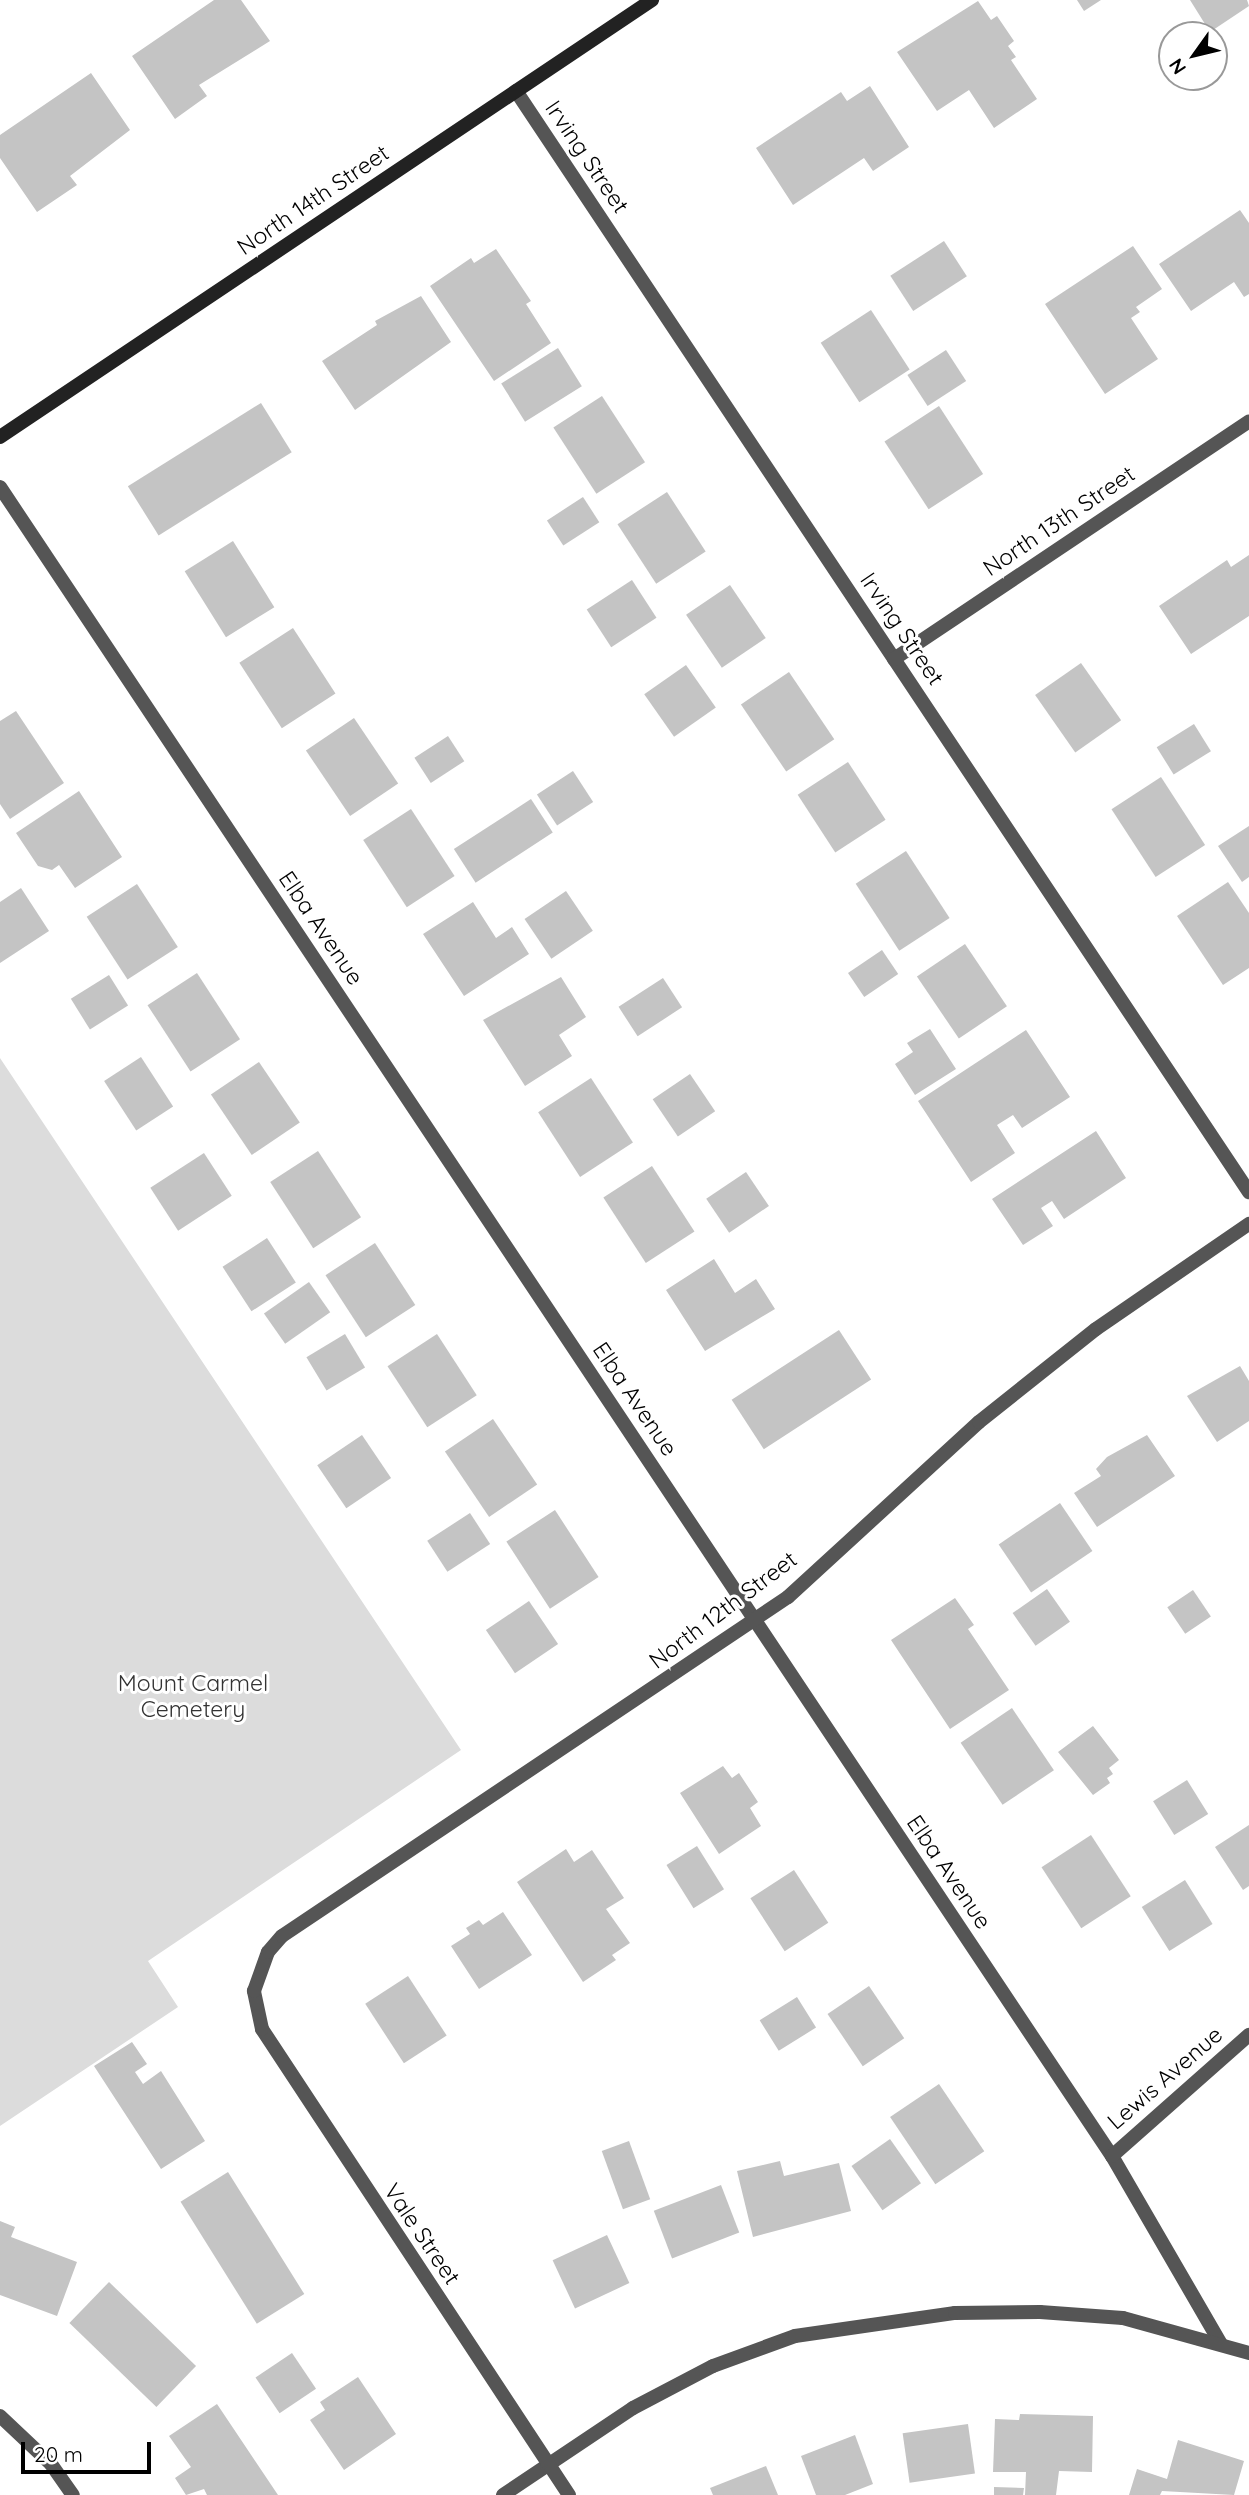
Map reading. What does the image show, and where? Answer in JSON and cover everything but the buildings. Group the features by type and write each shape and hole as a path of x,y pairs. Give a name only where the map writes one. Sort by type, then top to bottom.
{"main road":[{"name":"North 14th Street","path":"0,437 652,0"}],"street":[{"name":"Irving Street","path":"516,91 1249,1192"},
{"name":"North 13th Street","path":"894,659 1249,421"},
{"name":"Elba Avenue","path":"0,487 1112,2156 1221,2344"},
{"name":"North 12th Street","path":"254,1991 268,1952 282,1936 788,1597 979,1422 1096,1329 1249,1224"},
{"name":"Vale Street","path":"254,1991 262,2029 286,2071 569,2495"},
{"name":"Lewis Avenue","path":"1112,2156 1249,2035"},
{"path":"503,2495 633,2408 713,2367 795,2336 955,2313 1040,2312 1123,2318 1249,2353"},
{"path":"0,2416 51,2464 72,2495"}],"green space":[{"name":"Mount Carmel Cemetery","path":"0,1058 461,1750 148,1961 178,2007 0,2126"}]}
